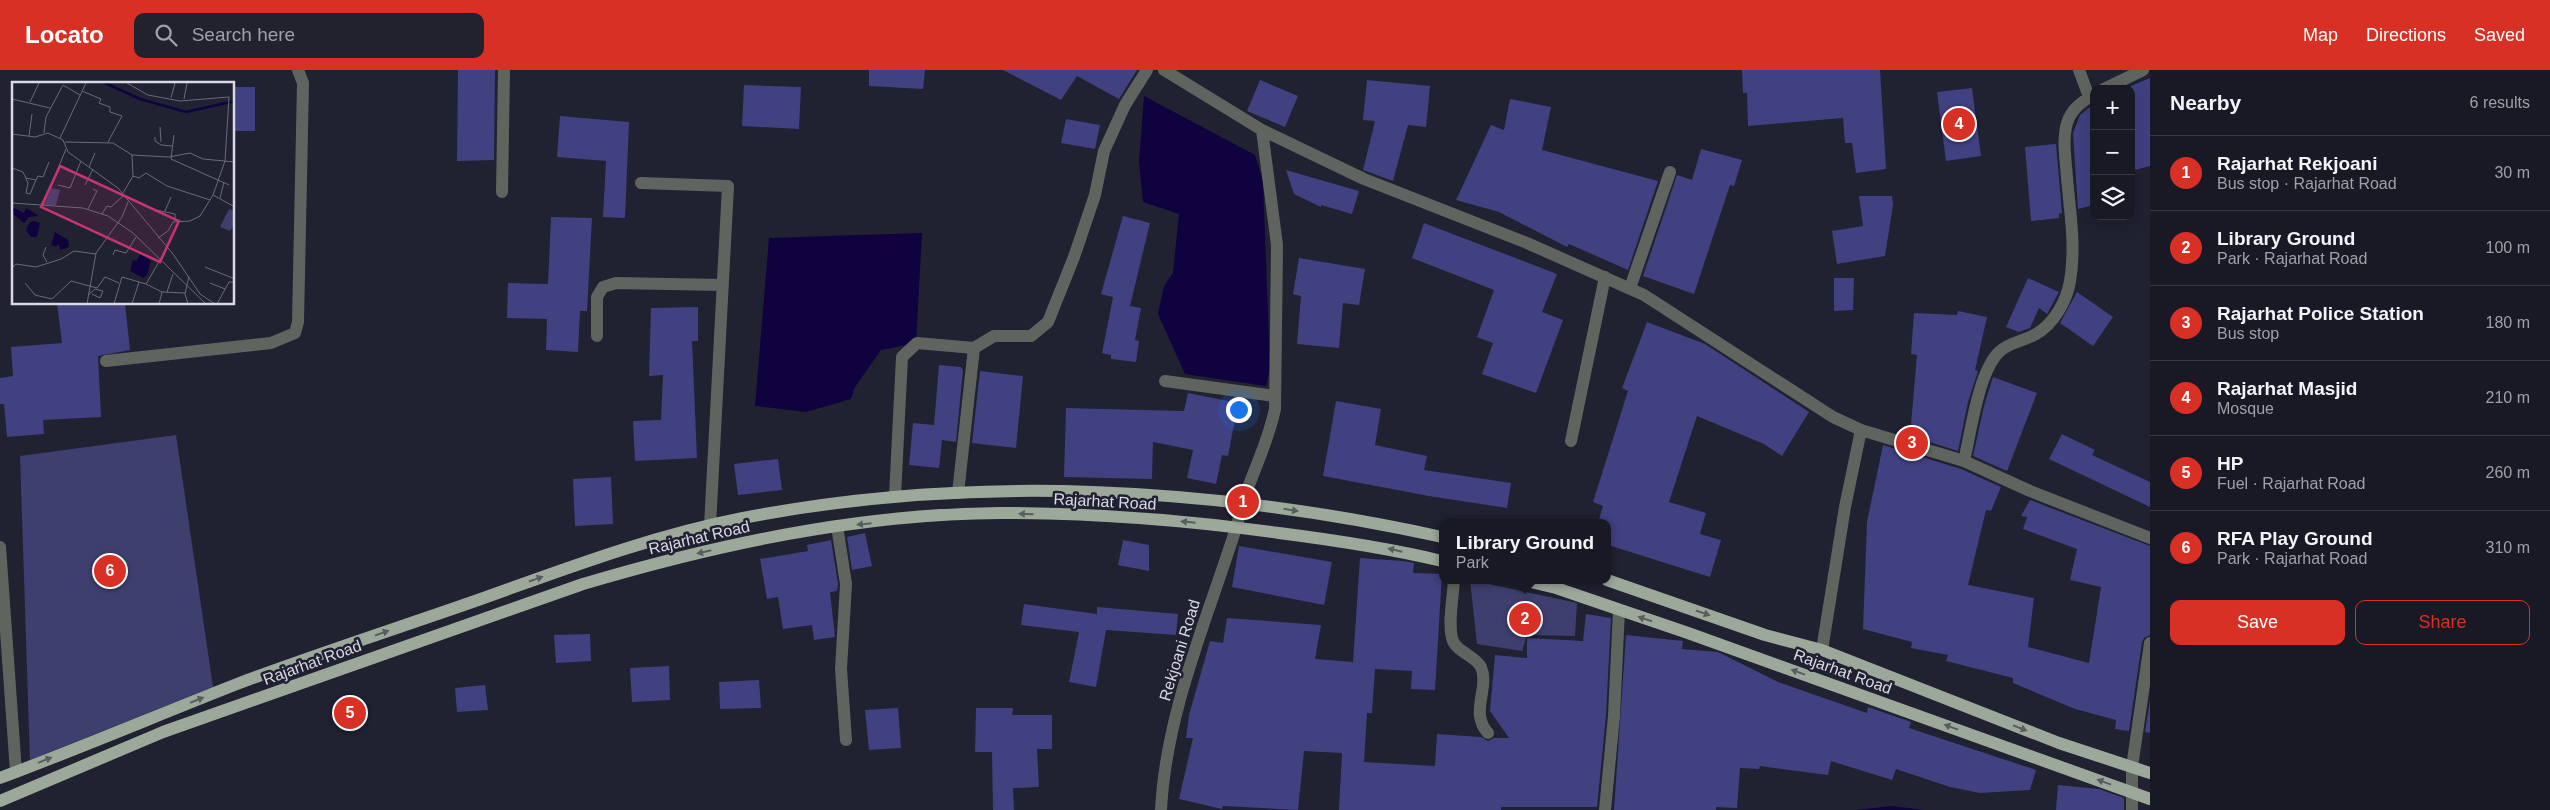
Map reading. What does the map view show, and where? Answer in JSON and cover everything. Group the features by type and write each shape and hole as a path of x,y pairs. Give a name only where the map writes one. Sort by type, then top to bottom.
{"main road":[{"name":"Rajarhat Road","path":"0,778 239,684 636,544 710,526 810,507 895,496 958,493 1064,492 1243,502 1439,536"},
{"name":"Rajarhat Road","path":"0,801 163,732 583,584 646,566 775,536 838,526 998,513 1146,518 1236,527 1390,548 1439,560"},
{"name":"Rajarhat Road","path":"1611,581 1765,635 1822,650 2059,744 2150,773"},
{"name":"Rajarhat Road","path":"1540,584 1707,640 2150,799"}],"street":[{"path":"106,361 271,343 295,333 298,322 303,83 298,70"},
{"path":"502,192 504,70"},
{"path":"895,496 902,356 917,343 974,348 994,336 1031,336 1048,322 1086,222 1104,151 1125,105 1147,70"},
{"path":"1164,70 1262,130 1364,179 1527,243 1630,288 1652,300 1809,402 1860,430 1964,461 2030,491 2150,538"},
{"path":"2079,70 2090,94"},
{"path":"2112,85 2143,70"},
{"path":"1964,461 1978,396 1986,375 1999,352 2014,342 2037,334 2048,324 2068,292 2073,248 2065,148 2069,118 2082,102 2090,97"},
{"name":"Rekjoani Road","path":"1162,810 1163,783 1178,709 1204,619 1243,502 1270,436 1275,409 1277,246 1262,130"},
{"path":"1630,288 1670,172"},
{"path":"641,183 728,186 710,526"},
{"path":"1571,441 1605,277"},
{"path":"597,336 597,297 603,287 616,283 723,285"},
{"path":"958,493 974,348"},
{"path":"1165,381 1275,396"},
{"path":"1822,650 1845,506 1860,430"},
{"path":"838,526 846,584 841,669 846,740"},
{"path":"0,547 16,772"},
{"path":"1454,584 1451,635 1457,647 1478,663 1481,668 1483,675 1479,706 1480,721 1488,733"},
{"path":"1604,810 1614,716 1619,610"},
{"path":"2132,810 2132,767 2150,643"}],"shaded area":[{"path":"1144,96 1255,155 1263,182 1270,369 1266,386 1185,374 1158,314 1164,286 1173,273 1179,214 1143,202 1139,162"},
{"path":"922,233 916,343 881,350 855,387 851,399 806,412 755,406 769,238"},
{"path":"176,435 213,687 30,760 20,456"},
{"path":"1470,584 1489,584 1577,603 1575,636 1527,635 1522,651 1477,644"},
{"path":"1891,806 1925,810 1857,810"}],"building":[{"path":"458,70 495,70 494,160 457,161"},
{"path":"869,70 925,70 923,89 869,86"},
{"path":"1003,70 1137,70 1119,99 1077,76 1061,100"},
{"path":"1742,70 1880,70 1886,169 1856,173 1852,143 1845,143 1843,118 1748,126 1747,93 1743,93"},
{"path":"2150,78 2150,166 2135,170 2135,85 2133,85"},
{"path":"1260,80 1298,96 1285,127 1247,111"},
{"path":"1367,80 1430,86 1426,127 1408,125 1393,181 1363,170 1375,121 1363,120"},
{"path":"744,85 801,87 799,129 742,126"},
{"path":"235,87 255,87 255,131 235,131"},
{"path":"1972,88 1981,156 1946,161 1937,92"},
{"path":"1510,99 1551,107 1542,150 1658,181 1628,270 1569,244 1567,247 1499,212 1456,200 1491,125 1504,130"},
{"path":"2090,107 2090,206 2078,209 2073,133 2080,115"},
{"path":"560,116 629,122 625,218 603,217 606,161 557,157"},
{"path":"1066,119 1100,125 1095,149 1061,143"},
{"path":"2056,144 2062,213 2059,214 2059,218 2031,221 2025,147"},
{"path":"1701,149 1742,160 1734,186 1730,185 1694,294 1643,276 1677,175 1692,180"},
{"path":"1286,170 1359,191 1352,214 1321,205 1321,207 1294,194"},
{"path":"1859,196 1892,196 1893,205 1885,256 1837,264 1832,231 1863,226"},
{"path":"1123,216 1150,223 1130,306 1141,308 1135,340 1139,341 1136,362 1111,359 1111,355 1102,353 1113,297 1101,294"},
{"path":"551,217 592,218 587,311 580,311 578,352 546,350 547,319 507,318 508,283 548,284"},
{"path":"1424,223 1557,274 1542,312 1563,320 1536,393 1482,374 1493,343 1477,337 1494,290 1412,258"},
{"path":"1299,258 1365,269 1359,305 1343,303 1339,348 1297,344 1301,296 1293,294"},
{"path":"1834,278 1854,278 1853,310 1834,311"},
{"path":"2028,278 2059,292 2047,314 2039,308 2030,328 2019,332 2006,327"},
{"path":"2077,292 2113,317 2093,346 2060,323"},
{"path":"57,305 125,305 130,350 98,356 101,417 43,420 44,434 7,437 4,404 0,404 0,378 13,376 11,347 62,343"},
{"path":"698,307 698,341 692,341 697,458 635,461 633,421 661,420 663,375 649,376 651,308"},
{"path":"1958,311 1987,317 1975,370 1978,371 1968,402 1958,451 1910,436 1917,355 1911,354 1914,313 1957,315"},
{"path":"1647,322 1705,344 1809,412 1782,456 1764,444 1697,416 1669,502 1706,513 1700,534 1721,540 1710,577 1611,546 1611,519 1599,519 1603,506 1593,502 1628,391 1622,388"},
{"path":"939,365 961,367 963,370 956,442 942,440 939,468 909,465 913,423 934,425"},
{"path":"980,371 1023,376 1016,448 972,443"},
{"path":"1993,377 2037,393 2007,471 1973,456 1984,406"},
{"path":"1188,393 1238,403 1228,456 1222,455 1216,484 1187,478 1193,450 1153,442 1152,479 1064,477 1066,408 1184,411"},
{"path":"1336,401 1381,409 1375,445 1427,456 1424,470 1511,483 1507,508 1429,496 1323,476"},
{"path":"2062,434 2095,450 2092,455 2150,482 2150,507 2049,459"},
{"path":"1883,445 1961,469 2001,487 1991,511 1986,510 1968,585 2034,598 2028,647 2089,663 2101,587 2070,580 2077,549 2023,529 2027,517 2021,516 2030,500 2150,546 2150,635 2144,638 2142,642 2129,731 2115,729 2116,720 2075,709 2013,683 2013,678 1946,661 1948,655 1911,648 1912,642 1863,629 1867,522"},
{"path":"778,459 782,490 738,495 734,464"},
{"path":"611,477 613,524 575,526 573,479"},
{"path":"865,533 872,566 852,570 847,537"},
{"path":"831,540 838,584 837,591 830,592 835,637 814,640 812,625 783,629 778,597 767,599 760,559 808,551 807,545"},
{"path":"1123,540 1149,545 1149,571 1118,565"},
{"path":"1239,546 1332,562 1324,605 1232,587"},
{"path":"1360,558 1414,563 1413,573 1439,574 1439,584 1441,584 1435,690 1411,689 1412,671 1375,669 1372,713 1367,713 1364,762 1435,766 1437,734 1481,737 1488,741 1494,738 1509,738 1490,711 1495,655 1527,658 1527,638 1583,641 1586,614 1611,618 1606,715 1597,807 1501,807 1501,810 1339,810 1342,753 1304,751 1298,810 1223,806 1222,809 1179,799 1193,738 1186,738 1189,715 1210,641 1223,643 1227,618 1321,625 1315,659 1353,662"},
{"path":"1024,604 1097,614 1097,607 1178,614 1176,635 1106,630 1096,687 1069,682 1079,632 1021,625"},
{"path":"590,634 591,661 556,663 554,635"},
{"path":"1626,635 1683,641 1682,649 1718,652 1778,682 1867,713 1868,707 1911,722 1909,728 2036,770 2030,790 1980,793 1950,787 1896,769 1892,780 1831,761 1828,775 1760,766 1759,769 1740,768 1737,808 1716,807 1716,810 1614,810"},
{"path":"669,666 670,700 632,702 630,668"},
{"path":"759,680 761,708 720,709 719,682"},
{"path":"485,685 488,710 457,712 455,688"},
{"path":"2150,700 2150,733 2145,732"},
{"path":"898,708 901,748 869,750 865,710"},
{"path":"976,708 1013,708 1012,715 1052,715 1052,749 1037,749 1039,787 1013,788 1014,810 993,810 992,752 975,752"},
{"path":"2058,785 2099,789 2124,798 2124,810 2056,810"}],"place":[{"name":"Rajarhat Masjid","path":"1959,124"},
{"name":"Rajarhat Police Station","path":"1912,443"},
{"name":"Rajarhat Rekjoani","path":"1243,502"},
{"name":"RFA Play Ground","path":"110,571"},
{"name":"Library Ground","path":"1525,619"},
{"name":"HP","path":"350,713"}]}
